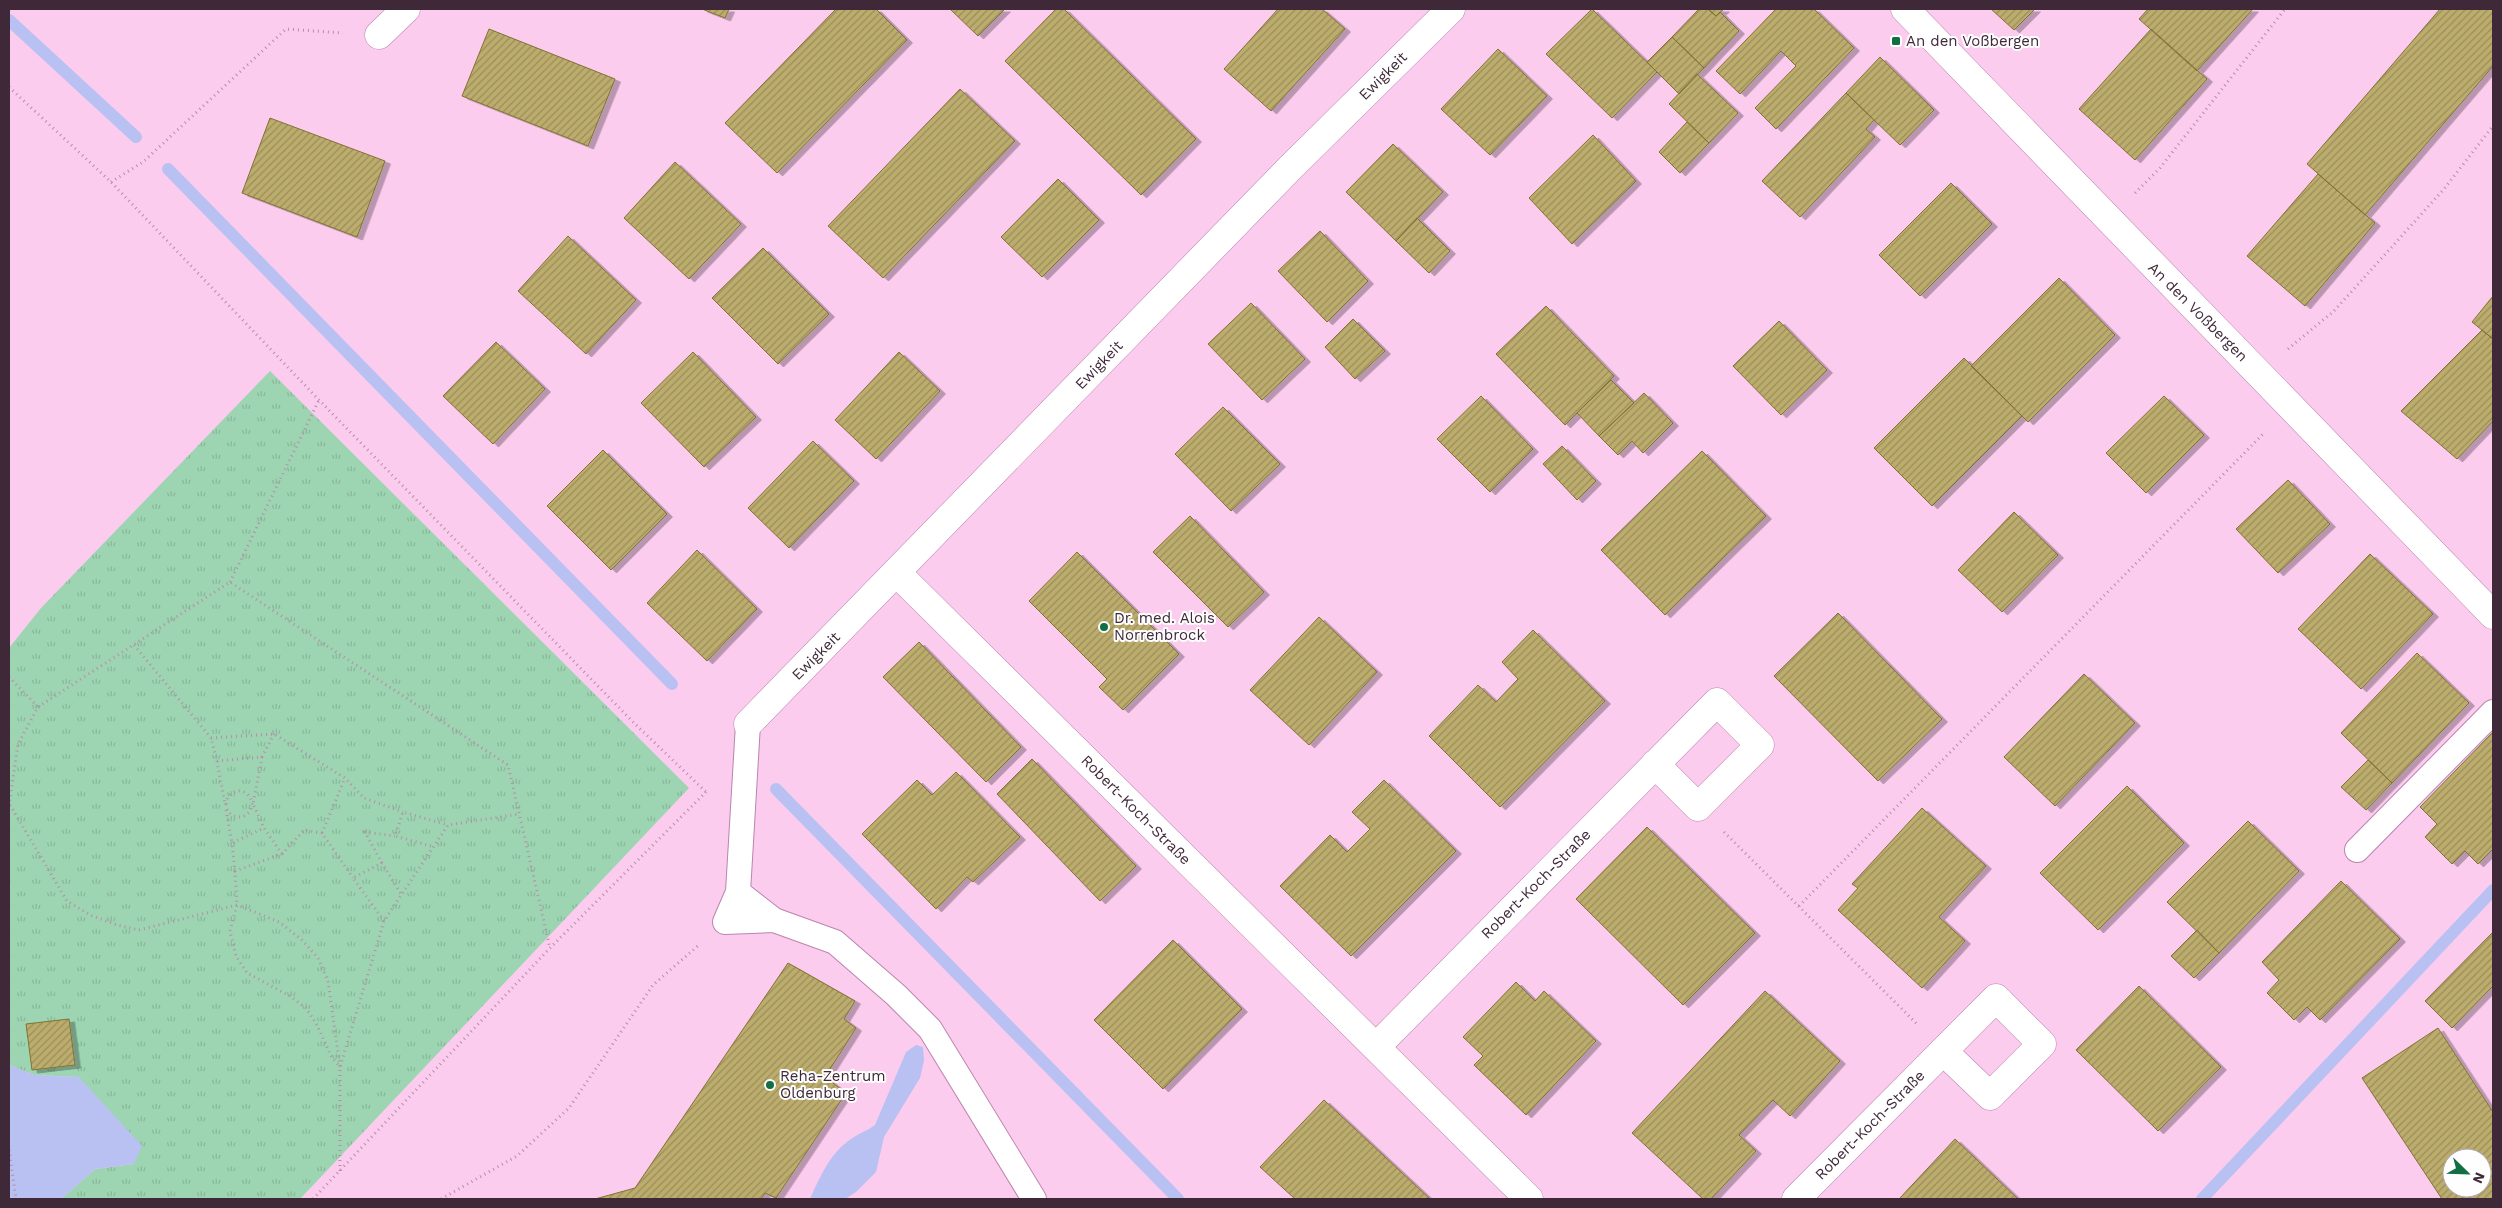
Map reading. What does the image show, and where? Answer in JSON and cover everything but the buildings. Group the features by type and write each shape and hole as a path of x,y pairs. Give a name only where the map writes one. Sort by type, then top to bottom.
{"street":[{"path":"379,35 406,9"},
{"name":"Ewigkeit","path":"748,724 1283,175 1451,9"},
{"name":"An den Voßbergen","path":"1904,9 2493,614"},
{"name":"Robert-Koch-Straße","path":"897,573 1530,1199"},
{"name":"Robert-Koch-Straße","path":"1376,1047 1717,702 1760,745 1698,807"},
{"path":"1655,764 1698,807"},
{"name":"Robert-Koch-Straße","path":"1796,1199 1943,1050"}],"lane":[{"path":"2357,850 2493,712"},
{"path":"748,724 738,892 725,922 774,920"},
{"path":"738,892 774,920 836,942 896,995 930,1029 1034,1199"}],"path":[{"path":"2108,220 2160,168 2285,9"},
{"path":"111,182 143,162 286,30 379,35"},
{"path":"9,87 111,182 319,400 633,722 706,792"},
{"path":"2259,373 2334,311 2444,189 2493,126"},
{"path":"319,400 230,582 38,707 18,744 9,805 66,901 90,915 116,925 139,930 237,905 279,922 302,940 318,958 328,981 340,1068 340,1171"},
{"path":"1799,906 2291,406"},
{"path":"230,582 508,765 550,948"},
{"path":"134,646 211,738 232,843 237,905 230,931 236,956 247,973 290,996 306,1008 318,1025 331,1056 340,1068"},
{"path":"9,677 38,707"},
{"path":"211,738 274,734 345,778 364,798 448,825 520,814"},
{"path":"274,734 262,757 254,804 250,813 245,818 238,818 228,813 226,806 230,793 241,791 247,795 254,804 264,828 282,854"},
{"path":"217,761 262,757"},
{"path":"322,833 345,778"},
{"path":"313,1199 550,948 706,792 711,784"},
{"path":"1698,807 1943,1050"},
{"path":"396,836 403,812"},
{"path":"340,1068 384,921 431,846 448,825"},
{"path":"232,843 264,828"},
{"path":"235,871 282,854 304,830 322,833 384,921"},
{"path":"401,894 365,832 396,836 431,846"},
{"path":"353,878 382,863"},
{"path":"441,1199 517,1156 569,1108 653,985 725,922"},
{"path":"9,1150 16,1199"}],"green space":[{"path":"270,371 689,788 300,1199 61,1199 95,1169 134,1164 79,1077 34,1075 9,1065 9,648 41,608"}],"water":[{"path":"916,1045 923,1047 924,1060 920,1078 884,1137 876,1172 856,1192 845,1199 810,1199 826,1166 837,1151 854,1137 875,1125 906,1052"},
{"path":"9,1065 34,1075 79,1077 142,1146 134,1164 95,1169 61,1199 9,1199"}],"waterway":[{"path":"9,20 136,137"},
{"path":"168,169 672,684"},
{"path":"776,789 1178,1199"},
{"path":"2202,1199 2493,890"}],"place":[{"name":"An den Voßbergen","path":"1896,41"},
{"name":"Dr. med. Alois Norrenbrock","path":"1104,627"},
{"name":"Reha-Zentrum Oldenburg","path":"770,1085"}]}
